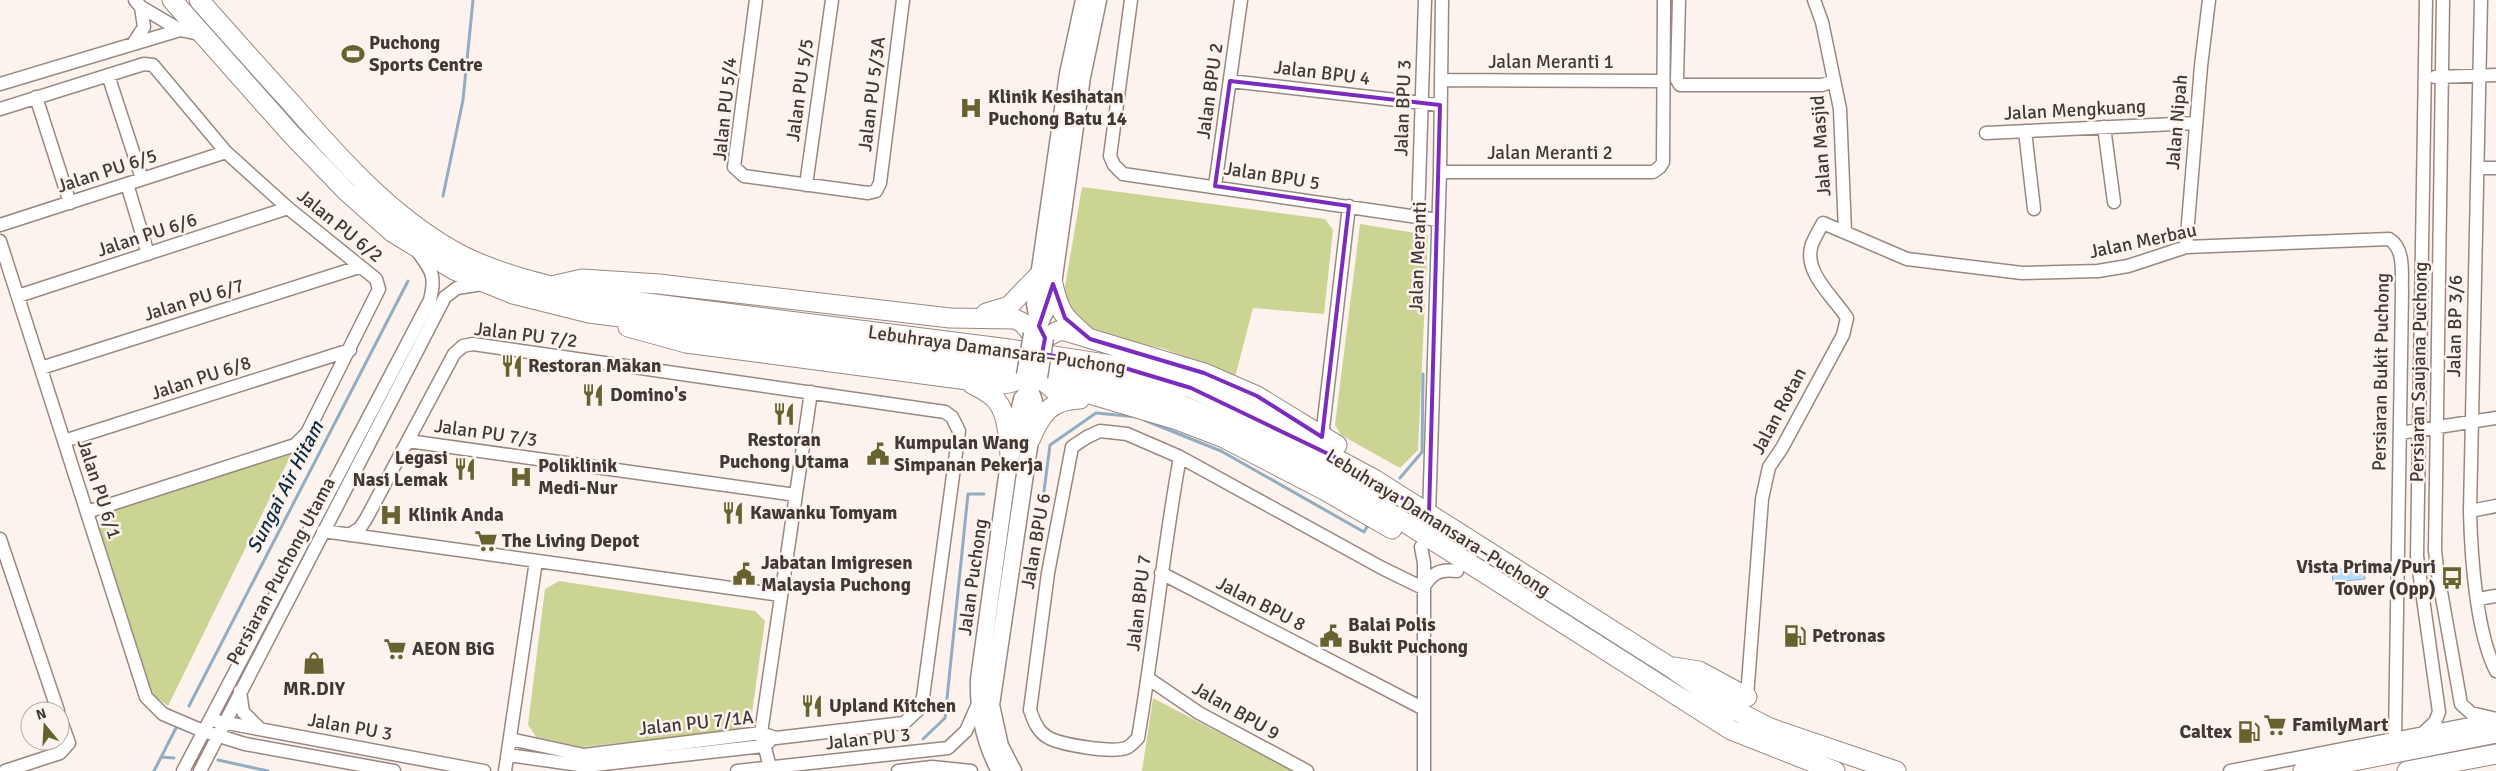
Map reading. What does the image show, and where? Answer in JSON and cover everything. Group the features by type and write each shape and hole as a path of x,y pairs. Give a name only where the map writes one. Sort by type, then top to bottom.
{"highway":[{"name":"Lebuhraya Damansara–Puchong","path":"172,0 291,134 346,191 392,232 454,270 539,303 589,313 1007,366 1103,382 1172,401 1252,435 1349,487 1731,730 1835,771"},
{"name":"Lebuhraya Damansara–Puchong","path":"199,0 322,137 368,184 413,224 464,256 550,286 592,296 1009,349 1118,366 1191,388 1266,421 1374,479 1670,667 1723,704 1770,728 1896,771"},
{"path":"550,286 582,279 659,284 950,318 1015,318 1039,333 1065,331 1204,374 1257,396 1342,448 1374,479"},
{"path":"950,318 991,313 1009,306 1046,280 1065,318 1090,339"},
{"path":"589,313 640,332 686,343 1009,384 1031,380 1055,391 1086,393 1178,420 1224,438 1324,490 1421,547 1457,571 1563,624"},
{"path":"962,378 993,396 1002,410 1007,426 1010,455"},
{"path":"1030,440 1038,421 1049,408 1060,402 1071,399 1106,399"},
{"path":"1670,667 1683,667 1699,671 1747,697"},
{"path":"2303,771 2496,733"},
{"path":"2407,771 2496,754"}],"main road":[{"name":"Jalan Puchong","path":"1014,771 1000,746 991,705 1010,455 1022,399 1031,380 1039,333 1048,308 1046,280 1061,165 1068,74 1084,0"},
{"name":"Jalan Puchong","path":"1061,165 1098,0"},
{"name":"Jalan Puchong","path":"1000,771 989,748 978,704 979,679 999,595 1030,440 1034,401 1031,380"}],"street":[{"name":"Jalan PU 5/4","path":"756,0 734,167 744,176 868,193 876,191"},
{"name":"Jalan PU 5/5","path":"806,185 832,0"},
{"name":"Jalan PU 5/3A","path":"876,191 880,184 904,0"},
{"name":"Jalan BPU 5","path":"1131,0 1110,156 1114,165 1123,174 1438,220"},
{"name":"Jalan BPU 2","path":"1215,186 1241,0"},
{"name":"Jalan BPU 3","path":"1418,216 1425,0"},
{"name":"Jalan Meranti","path":"1429,515 1440,172 1442,0"},
{"path":"1662,81 1664,0"},
{"path":"1679,0 1677,80 1680,85 1822,85 1834,81"},
{"name":"Jalan Masjid","path":"1814,0 1822,22 1840,109 1845,232"},
{"name":"Jalan Nipah","path":"2186,247 2196,123 2209,0"},
{"name":"Persiaran Saujana Puchong","path":"2422,734 2435,722 2439,712 2418,569 2426,0"},
{"name":"Persiaran Saujana Puchong","path":"2443,0 2436,569 2458,694 2465,708 2481,716 2496,719"},
{"name":"Jalan BP 3/6","path":"2481,0 2470,510 2471,548 2478,599 2487,651 2496,671"},
{"path":"138,3 180,30 204,35"},
{"path":"133,44 144,27 138,3"},
{"path":"0,84 180,30"},
{"name":"Jalan PU 6/2","path":"0,109 144,64 152,65 226,152 288,208 376,279 379,289 307,433 295,445 87,512"},
{"path":"108,75 142,179"},
{"path":"2425,78 2496,75"},
{"name":"Jalan Meranti 1","path":"1441,80 1662,81"},
{"name":"Jalan BPU 4","path":"1230,81 1440,105"},
{"name":"Jalan Meranti 2","path":"1440,172 1653,172 1663,162 1662,81"},
{"path":"36,98 70,202"},
{"name":"Jalan Mengkuang","path":"1986,133 2196,123"},
{"path":"2104,127 2114,202"},
{"path":"2025,131 2034,209"},
{"name":"Jalan PU 6/5","path":"0,226 226,152"},
{"path":"2478,168 2496,168"},
{"path":"127,184 148,254"},
{"path":"1322,437 1349,206"},
{"name":"Jalan PU 6/6","path":"18,296 288,208"},
{"name":"Jalan Merbau","path":"1823,223 1907,259 2022,274 2098,272 2128,266 2186,247 2389,239"},
{"name":"Jalan Rotan","path":"1747,697 1762,499 1769,467 1782,448 1842,335 1848,318 1816,277 1811,263 1812,245 1823,223"},
{"name":"Persiaran Bukit Puchong","path":"2389,239 2396,243 2401,257 2402,293 2394,740"},
{"name":"Jalan PU 6/1","path":"0,241 146,697 162,714 203,731"},
{"name":"Persiaran Puchong Utama","path":"183,771 430,300 434,285 431,269 412,244"},
{"name":"Jalan PU 6/7","path":"41,368 359,267"},
{"name":"Persiaran Puchong Utama","path":"200,771 217,734 444,297 457,288 487,284"},
{"path":"2402,293 2422,293"},
{"name":"Jalan PU 7/2","path":"349,535 360,528 366,519 454,354 463,346 474,344 811,392"},
{"name":"Jalan PU 6/8","path":"64,442 350,350"},
{"path":"770,769 762,740 811,392"},
{"name":"Jalan PU 7/1A","path":"510,739 584,755 762,740 904,722 918,710 923,697 959,431 952,417 946,412 811,392"},
{"path":"1298,421 1325,409"},
{"path":"2400,433 2496,418"},
{"name":"Jalan BPU 6","path":"1126,748 1100,749 1068,744 1048,738 1034,725 1030,710 1048,573 1072,448 1086,437 1100,431 1127,434 1180,457 1382,568 1423,588"},
{"name":"Jalan PU 7/3","path":"408,441 796,495"},
{"name":"Jalan BPU 7","path":"1126,748 1138,738 1148,679 1161,573 1180,457"},
{"path":"2399,473 2419,472"},
{"path":"2470,510 2496,506"},
{"path":"2399,510 2418,510"},
{"path":"366,519 366,529 373,538"},
{"path":"323,531 781,595"},
{"path":"0,539 55,701"},
{"path":"1421,547 1424,563 1424,771"},
{"path":"505,771 536,561"},
{"path":"1423,588 1431,575 1438,571 1457,571"},
{"name":"Jalan BPU 8","path":"1161,573 1424,709"},
{"path":"2478,599 2496,596"},
{"name":"Jalan BPU 9","path":"1148,679 1199,713 1307,771"},
{"path":"240,690 243,712 261,730"},
{"name":"Jalan PU 3","path":"738,771 948,748 966,731 978,704"},
{"path":"190,725 209,719"},
{"name":"Jalan PU 3","path":"209,719 484,771"},
{"path":"2230,771 2496,719"},
{"name":"Jalan PU 3","path":"203,731 245,744 394,771"},
{"path":"508,755 586,766 762,740"},
{"path":"208,754 228,745 245,744"},
{"path":"5,771 62,751"},
{"name":"Jalan PU 3","path":"898,771 932,767 971,771"}],"highlighted area":[{"path":"1230,81 1440,105 1429,515 1343,461 1191,388 1118,366 1042,354 1045,338 1039,326 1053,284 1065,318 1090,339 1204,373 1257,396 1322,437 1349,206 1215,186"}],"green space":[{"path":"1082,187 1325,219 1333,230 1324,314 1253,308 1235,377 1165,349 1098,334 1079,323 1063,298"},
{"path":"1360,224 1428,235 1418,450 1400,468 1341,435 1335,425"},
{"path":"292,453 168,706 153,695 98,524 106,512"},
{"path":"559,581 755,611 765,621 751,720 739,730 582,747 536,737 528,725 545,589"},
{"path":"1153,698 1292,771 1142,771"}],"water":[{"path":"2364,567 2365,579 2333,582 2332,570"}],"waterway":[{"name":"Sungai Air Hitam","path":"443,196 463,100 473,0"},
{"name":"Sungai Air Hitam","path":"189,706 408,281"},
{"path":"1400,478 1422,452 1423,374"},
{"path":"1043,499 1050,445 1096,413 1138,417"},
{"path":"1144,420 1221,451 1364,532 1368,525"},
{"path":"923,739 945,718 968,494 984,494"},
{"name":"Sungai Air Hitam","path":"154,771 176,728"},
{"path":"161,757 174,758"},
{"path":"218,760 268,771"}],"place":[{"name":"Puchong Sports Centre","path":"353,54"},
{"name":"Klinik Kesihatan Puchong Batu 14","path":"971,108"},
{"name":"Restoran Makan","path":"512,366"},
{"name":"Domino's","path":"593,395"},
{"name":"Restoran Puchong Utama","path":"784,414"},
{"name":"Kumpulan Wang Simpanan Pekerja","path":"878,454"},
{"name":"Legasi Nasi Lemak","path":"465,469"},
{"name":"Poliklinik Medi-Nur","path":"521,477"},
{"name":"Kawanku Tomyam","path":"733,513"},
{"name":"Klinik Anda","path":"391,515"},
{"name":"The Living Depot","path":"486,541"},
{"name":"Jabatan Imigresen Malaysia Puchong","path":"744,574"},
{"name":"Vista Prima/Puri Tower (Opp)","path":"2452,578"},
{"name":"Balai Polis Bukit Puchong","path":"1331,636"},
{"name":"Petronas","path":"1795,636"},
{"name":"AEON BiG","path":"395,649"},
{"name":"MR.DIY","path":"314,663"},
{"name":"Upland Kitchen","path":"812,706"},
{"name":"FamilyMart","path":"2275,725"},
{"name":"Caltex","path":"2249,732"}]}
